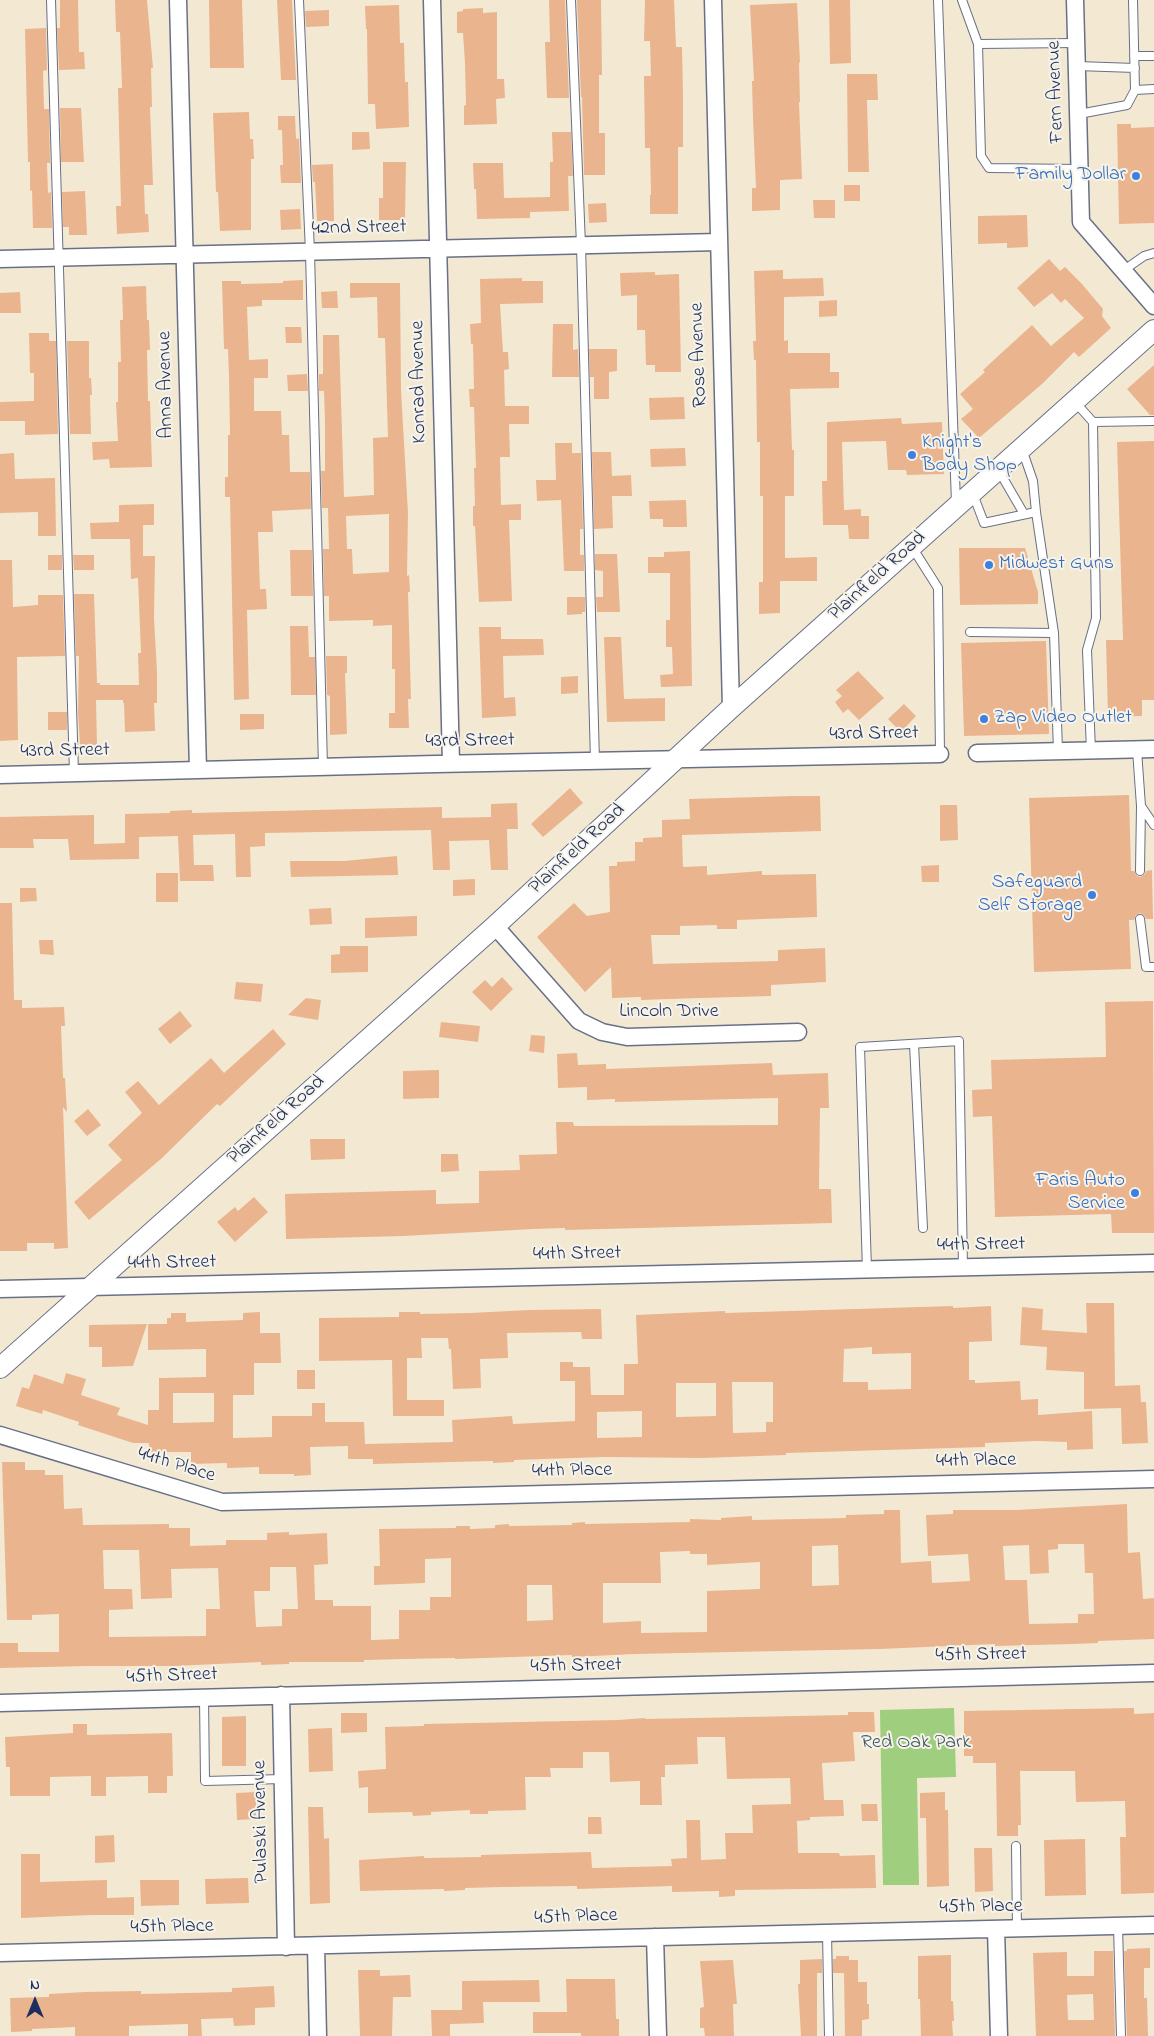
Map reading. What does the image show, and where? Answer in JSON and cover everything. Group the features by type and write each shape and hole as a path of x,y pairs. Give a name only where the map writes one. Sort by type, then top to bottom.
{"street":[{"name":"Anna Avenue","path":"178,0 198,770"},
{"name":"Konrad Avenue","path":"432,0 451,764"},
{"name":"Rose Avenue","path":"713,0 731,708"},
{"name":"Fern Avenue","path":"1075,0 1082,222 1154,306"},
{"name":"42nd Street","path":"0,259 719,242"},
{"name":"Plainfield Road","path":"0,1368 495,926 731,708 1154,330"},
{"path":"977,753 1154,749"},
{"name":"43rd Street","path":"0,775 323,766 940,754"},
{"name":"Lincoln Drive","path":"495,926 579,1021 602,1032 627,1037 798,1032"},
{"name":"44th Street","path":"0,1289 1154,1263"},
{"name":"44th Place","path":"0,1435 222,1502 1154,1479"},
{"name":"45th Street","path":"0,1703 1154,1673"},
{"name":"Pulaski Avenue","path":"281,1696 286,1947"},
{"name":"45th Place","path":"0,1953 1154,1925"},
{"path":"996,1929 999,2036"},
{"path":"655,1937 658,2036"},
{"path":"316,1946 318,2036"}],"lane":[{"path":"51,0 74,773"},
{"path":"299,0 310,252 323,766"},
{"path":"571,0 581,245 595,762"},
{"path":"938,0 956,507"},
{"path":"962,0 978,44 982,156 989,168 1080,168"},
{"path":"1078,114 1127,105 1135,90 1133,0"},
{"path":"978,44 1076,43"},
{"path":"1134,56 1154,56"},
{"path":"1077,66 1135,68"},
{"path":"1135,90 1154,89"},
{"path":"1124,270 1144,256 1154,253"},
{"path":"1074,401 1093,422 1096,618 1087,650 1091,751"},
{"path":"1093,422 1154,421"},
{"path":"1021,448 1033,481 1054,633 1058,752"},
{"path":"998,469 1024,514"},
{"path":"973,492 984,523 1036,512"},
{"path":"912,547 938,588 940,754"},
{"path":"970,632 1054,633"},
{"path":"1138,750 1141,806 1140,871"},
{"path":"1141,806 1154,825"},
{"path":"1140,919 1146,967 1154,967"},
{"path":"867,1270 860,1046 959,1041 963,1268"},
{"path":"914,1044 922,1228"},
{"path":"204,1697 205,1781 283,1778"},
{"path":"1016,1846 1018,1928"},
{"path":"1118,1926 1121,2036"},
{"path":"827,1933 830,2036"}],"green space":[{"name":"Red Oak Park","path":"954,1708 956,1777 917,1778 919,1885 883,1885 880,1710"}],"building":[{"path":"60,0 78,0 79,52 84,52 85,69 59,70 57,28 60,28"},
{"path":"115,0 147,0 153,68 151,68 152,107 150,107 153,185 144,185 145,214 148,214 149,232 117,234 116,206 121,206 118,88 122,88 120,32 116,32"},
{"path":"209,0 242,0 244,68 210,68"},
{"path":"277,0 292,0 296,80 281,80"},
{"path":"549,0 565,0 569,98 547,98 545,42 550,42"},
{"path":"577,0 601,0 602,75 599,75 599,133 605,133 605,175 584,175"},
{"path":"645,0 674,0 676,47 682,47 683,147 678,147 678,214 650,214 650,148 645,148 644,76 651,76 650,41 644,41"},
{"path":"829,0 850,0 851,63 830,64"},
{"path":"797,3 802,179 780,180 780,210 752,211 752,188 756,188 752,81 754,81 750,5"},
{"path":"399,5 400,43 404,43 405,82 408,82 409,127 376,129 375,104 368,104 365,6"},
{"path":"483,8 483,13 497,12 497,79 504,79 505,98 496,99 497,124 464,125 464,106 466,105 465,63 463,33 457,33 457,12 463,11 463,9"},
{"path":"329,10 329,26 306,27 305,11"},
{"path":"46,28 47,70 43,71 44,109 49,109 50,163 47,163 48,193 51,192 52,228 33,228 30,162 28,162 25,29"},
{"path":"847,74 877,74 878,100 867,100 869,172 848,172"},
{"path":"60,108 81,108 84,162 61,162"},
{"path":"249,112 250,139 253,139 254,159 251,159 251,230 220,231 218,192 216,192 213,113"},
{"path":"278,116 295,116 296,139 299,138 301,183 281,183 280,165 283,165 282,130 278,130"},
{"name":"Family Dollar","path":"1117,124 1131,124 1131,128 1154,127 1154,223 1119,224"},
{"path":"352,132 369,132 370,149 352,150"},
{"path":"552,132 571,132 573,176 568,176 569,211 530,212 530,218 477,219 473,163 503,163 504,198 550,197 550,162 553,162"},
{"path":"383,162 406,162 405,220 379,220 379,198 383,198"},
{"path":"333,164 334,221 317,221 312,165"},
{"path":"844,185 860,185 860,201 844,201"},
{"path":"85,191 87,235 69,235 69,227 63,227 62,192"},
{"path":"813,200 835,200 835,218 814,218"},
{"path":"606,203 607,222 589,223 588,204"},
{"path":"300,209 301,229 281,230 280,210"},
{"path":"1027,215 1028,247 1007,248 1007,243 978,244 978,216"},
{"path":"1049,259 1060,271 1065,267 1082,284 1103,309 1102,316 1111,328 1079,357 1074,352 1042,384 979,438 961,419 973,409 960,394 1032,325 1051,346 1084,318 1065,299 1061,303 1052,293 1034,307 1017,288"},
{"path":"783,270 783,279 823,278 824,296 784,297 784,341 788,340 788,353 830,353 830,372 839,372 839,388 790,389 792,450 794,450 794,496 785,496 785,558 817,557 817,581 780,581 780,613 759,614 759,582 763,582 763,496 760,496 760,442 757,442 756,360 754,360 753,341 756,341 754,271"},
{"path":"655,272 655,275 679,274 681,372 655,372 655,365 646,365 645,330 637,330 637,295 621,296 620,273"},
{"path":"522,278 522,281 543,281 543,303 500,304 503,352 508,352 509,369 504,370 505,406 529,406 529,424 509,424 510,457 500,457 501,505 521,504 521,520 509,520 512,601 479,602 475,526 473,526 473,506 475,506 474,468 476,468 474,407 470,407 469,389 474,389 473,344 471,344 470,324 481,323 480,279"},
{"path":"303,280 303,300 262,300 262,306 247,307 249,360 268,359 268,378 254,378 254,411 281,411 282,435 289,435 290,472 310,472 311,509 272,511 273,532 258,532 260,589 266,589 267,609 247,610 249,699 234,700 230,497 225,497 225,477 228,477 228,435 230,435 229,378 228,349 224,349 222,281 241,281 241,284 283,283 283,281"},
{"path":"350,283 400,283 401,390 408,513 407,576 409,575 410,592 408,592 411,699 408,699 409,728 389,728 389,713 395,713 392,625 373,626 373,620 329,621 329,596 324,596 323,549 329,549 328,508 322,508 321,471 325,471 325,421 324,391 319,391 319,374 323,374 323,335 339,335 344,497 374,495 373,438 388,437 385,338 378,338 377,297 350,298","holes":["389,514 389,572 353,574 352,549 347,549 346,516"]},
{"path":"146,286 150,350 147,350 152,467 110,468 109,459 93,460 92,442 118,441 116,402 118,402 118,362 121,362 120,320 123,320 122,287"},
{"path":"337,291 338,308 322,308 321,292"},
{"path":"20,292 21,313 0,313 0,293"},
{"path":"837,300 837,316 819,317 819,301"},
{"path":"553,324 573,324 573,350 578,349 579,377 552,377"},
{"path":"285,327 301,327 302,343 286,343"},
{"path":"29,333 49,333 49,341 56,341 58,434 25,435 25,421 0,421 0,402 34,401 34,373 30,373"},
{"path":"67,341 89,341 89,378 91,378 92,395 90,395 91,434 70,434"},
{"path":"589,349 617,349 617,371 609,372 609,399 594,399 594,377 590,377"},
{"path":"1154,365 1154,415 1150,415 1127,389"},
{"path":"307,374 308,391 288,391 287,375"},
{"path":"684,397 685,419 650,420 649,398"},
{"path":"901,418 902,424 942,422 944,474 907,475 906,470 888,470 886,441 842,442 844,510 861,509 861,516 869,516 869,539 849,539 848,525 823,525 822,481 827,481 827,422"},
{"path":"1154,441 1154,700 1142,700 1142,716 1108,717 1106,640 1123,640 1117,442"},
{"path":"555,443 572,443 572,453 581,453 583,529 580,529 580,555 584,555 584,571 564,571 561,500 537,501 536,480 556,480"},
{"path":"685,448 686,466 651,467 650,449"},
{"path":"592,452 611,452 612,476 631,475 632,496 612,496 613,528 594,529"},
{"path":"14,453 15,479 55,478 56,536 38,536 38,512 0,513 0,454"},
{"path":"686,500 687,527 663,527 663,519 650,519 649,501"},
{"path":"154,504 154,525 143,525 143,556 155,556 154,618 157,703 154,703 155,731 125,732 123,700 96,700 97,745 80,745 78,712 79,656 76,656 74,594 94,594 97,683 100,683 100,685 139,685 138,653 141,653 138,578 131,579 130,539 91,539 90,523 119,522 119,505"},
{"path":"959,548 1025,548 1038,592 1038,604 960,605"},
{"path":"290,550 312,550 313,596 291,596"},
{"path":"690,551 692,686 661,687 660,675 673,674 672,647 666,647 666,620 670,620 670,573 648,573 648,557 664,557 664,552"},
{"path":"595,554 617,554 620,612 597,612 596,597 603,597 603,571 595,570"},
{"path":"48,555 62,555 62,570 48,570"},
{"path":"73,555 94,555 94,570 74,570"},
{"path":"0,560 12,560 13,607 38,605 38,595 63,595 65,656 17,657 18,740 0,741"},
{"path":"567,597 585,597 585,612 567,615"},
{"path":"290,626 308,626 309,657 315,657 316,695 291,695"},
{"path":"479,627 501,627 501,639 543,639 544,655 503,656 504,698 515,697 516,716 482,718"},
{"path":"604,637 621,637 624,699 665,698 665,721 607,722"},
{"path":"1046,641 1049,734 964,736 961,643"},
{"path":"326,656 347,656 347,673 345,673 347,734 330,735 330,696 327,695"},
{"path":"858,671 884,698 859,720 848,709 843,713 835,702 842,696 836,690"},
{"path":"578,676 578,693 561,694 561,677"},
{"path":"904,704 916,716 901,732 888,719"},
{"path":"48,712 67,712 67,730 48,730"},
{"path":"240,714 264,714 264,729 240,730"},
{"path":"570,788 583,803 543,837 531,824"},
{"name":"Safeguard Self Storage","path":"1129,795 1131,871 1134,871 1140,877 1146,871 1152,870 1153,919 1146,919 1140,913 1136,915 1134,920 1129,920 1131,969 1034,972 1029,798"},
{"path":"820,796 821,831 682,835 683,867 707,866 707,875 762,871 762,875 816,874 817,917 737,920 737,929 717,929 717,925 680,926 680,935 651,935 653,964 778,961 778,950 825,948 826,982 771,985 771,996 641,1000 641,997 612,998 611,967 585,992 537,937 574,903 587,916 610,912 609,866 617,866 617,862 635,861 635,842 643,842 643,838 662,837 662,820 690,819 689,799"},
{"path":"517,803 518,829 507,829 508,870 491,870 489,840 449,841 450,870 433,870 431,830 265,833 265,846 250,847 251,877 236,877 235,834 193,835 194,865 213,865 214,881 180,881 178,836 139,837 139,859 70,860 68,839 33,839 34,848 0,848 0,817 94,815 94,844 125,843 125,814 170,813 170,811 192,810 192,813 442,807 442,818 491,817 491,804"},
{"path":"940,805 957,805 958,840 940,841"},
{"path":"397,856 398,875 291,877 290,861 344,861"},
{"path":"939,865 939,882 922,882 921,866"},
{"path":"156,873 178,873 178,902 156,902"},
{"path":"475,879 475,895 453,896 453,880"},
{"path":"20,888 36,888 37,901 20,902"},
{"path":"0,903 12,903 14,1000 22,1000 22,1008 64,1007 65,1026 61,1026 63,1078 65,1078 67,1112 63,1107 68,1248 54,1249 54,1243 27,1243 27,1251 0,1251"},
{"path":"331,908 332,924 310,925 309,909"},
{"path":"417,916 417,936 365,938 365,918"},
{"path":"39,940 53,940 54,955 40,954"},
{"path":"340,946 368,946 368,972 331,973 331,955 340,954"},
{"path":"502,977 513,989 491,1011 472,992 485,980 492,987"},
{"path":"236,982 263,984 261,1002 234,999"},
{"path":"306,998 321,1000 318,1020 288,1015"},
{"path":"1153,1001 1154,1233 1112,1233 1111,1214 995,1217 992,1116 973,1117 972,1090 992,1089 991,1060 1106,1057 1105,1002"},
{"path":"180,1011 192,1026 170,1044 158,1029"},
{"path":"441,1022 480,1026 478,1042 439,1037"},
{"path":"273,1029 286,1044 220,1106 217,1104 162,1158 89,1220 74,1202 122,1160 108,1145 142,1113 125,1092 138,1081 159,1105 211,1058 224,1073"},
{"path":"531,1035 545,1036 544,1053 529,1051"},
{"path":"577,1053 578,1065 606,1064 606,1069 772,1063 773,1075 828,1073 829,1108 820,1108 819,1189 831,1189 832,1223 565,1230 565,1228 404,1236 286,1239 285,1194 436,1190 436,1204 479,1203 479,1171 520,1170 519,1155 557,1154 556,1122 573,1122 574,1126 778,1125 778,1098 615,1102 615,1099 587,1100 587,1087 558,1088 557,1054"},
{"path":"439,1070 439,1098 403,1099 403,1071"},
{"path":"88,1109 101,1125 87,1136 74,1121"},
{"path":"310,1139 345,1139 345,1159 311,1160"},
{"path":"441,1154 458,1154 459,1171 441,1172"},
{"path":"254,1197 268,1212 235,1242 217,1222 235,1207 238,1211"},
{"path":"1086,1303 1114,1303 1115,1386 1140,1385 1141,1402 1146,1402 1148,1443 1122,1444 1121,1408 1084,1409 1084,1372 1046,1370 1047,1347 1020,1345 1022,1307 1043,1309 1042,1330 1087,1333"},
{"path":"991,1306 992,1341 969,1342 969,1380 975,1380 975,1383 1020,1381 1021,1400 1038,1399 1038,1415 1092,1411 1093,1449 1067,1450 1067,1442 1037,1441 985,1443 985,1447 786,1453 786,1455 703,1458 604,1457 514,1460 514,1462 493,1463 493,1461 373,1464 373,1459 348,1459 348,1446 310,1447 311,1475 294,1476 294,1474 259,1474 259,1467 227,1468 227,1463 191,1464 191,1452 149,1452 149,1443 133,1443 78,1425 79,1422 43,1410 42,1414 16,1406 22,1387 29,1389 34,1374 63,1384 66,1373 86,1379 81,1395 120,1408 117,1415 148,1425 148,1410 159,1410 159,1378 206,1377 206,1349 148,1350 148,1324 167,1324 167,1318 171,1318 171,1313 186,1313 186,1322 243,1320 243,1313 260,1312 260,1333 280,1333 281,1363 254,1363 254,1395 233,1395 233,1438 272,1437 272,1416 312,1416 312,1403 325,1403 325,1422 364,1422 365,1444 453,1442 452,1420 512,1416 513,1424 575,1421 575,1381 560,1381 560,1362 573,1362 573,1367 590,1367 591,1395 624,1395 624,1364 638,1364 636,1315 725,1311 725,1313","holes":["872,1347 872,1354 911,1353 911,1389 868,1390 868,1382 843,1382 844,1349","732,1382 773,1382 773,1422 766,1422 766,1432 733,1433","676,1383 716,1383 716,1416 676,1417","173,1393 214,1393 214,1422 173,1423","642,1411 642,1437 597,1438 597,1412"]},
{"path":"601,1309 602,1339 582,1339 581,1332 507,1333 508,1358 480,1359 481,1388 453,1389 451,1349 449,1349 448,1338 421,1338 422,1358 407,1358 407,1400 444,1400 444,1416 393,1416 392,1360 319,1361 319,1318 399,1317 399,1312 420,1312 420,1314"},
{"path":"147,1324 133,1366 102,1367 102,1347 89,1347 89,1325"},
{"path":"297,1370 315,1370 315,1389 297,1389"},
{"path":"2,1462 25,1462 25,1470 45,1470 45,1475 63,1475 64,1509 82,1508 83,1525 169,1524 169,1528 190,1528 190,1546 226,1545 226,1540 267,1540 267,1533 289,1532 289,1535 327,1533 328,1564 314,1565 315,1600 333,1600 333,1606 371,1606 371,1640 399,1639 399,1610 430,1610 430,1597 451,1597 451,1558 425,1559 425,1583 374,1585 374,1566 380,1566 379,1529 456,1528 456,1526 470,1526 470,1529 495,1528 495,1525 509,1524 509,1526 572,1525 572,1523 585,1522 585,1524 690,1522 690,1519 721,1520 721,1518 752,1516 752,1520 846,1518 846,1515 884,1514 884,1510 900,1510 901,1563 931,1561 932,1583 970,1581 968,1554 928,1556 926,1515 953,1514 953,1510 1016,1510 1127,1504 1128,1553 1140,1552 1143,1599 1154,1598 1154,1639 1073,1644 995,1646 995,1644 572,1657 572,1655 364,1660 364,1662 289,1662 289,1664 261,1665 261,1662 174,1666 0,1668 0,1643 18,1643 18,1652 59,1652 59,1614 32,1615 32,1620 7,1620","holes":["1058,1544 1084,1544 1085,1573 1093,1573 1094,1614 1078,1614 1078,1623 1029,1624 1027,1580 1005,1580 1003,1546 1029,1545 1030,1574 1049,1573 1048,1550 1058,1549","838,1545 839,1585 812,1586 812,1546","103,1550 139,1550 141,1599 172,1598 171,1569 218,1568 220,1609 206,1609 206,1636 109,1637 109,1610 133,1609 132,1589 104,1589","690,1551 690,1554 707,1554 707,1565 760,1562 760,1589 707,1591 707,1632 641,1633 641,1621 603,1623 603,1583 661,1583 660,1552","270,1567 296,1567 298,1609 282,1609 282,1626 256,1627 254,1591 270,1591","527,1585 552,1585 553,1620 527,1621"]},
{"path":"1134,1708 1134,1714 1154,1713 1154,1893 1121,1894 1120,1837 1126,1837 1125,1801 1076,1802 1075,1771 1020,1771 1021,1825 1018,1825 1018,1836 997,1836 996,1763 973,1763 973,1756 964,1756 964,1711"},
{"path":"848,1712 874,1712 875,1732 853,1732 855,1761 822,1763 824,1800 843,1800 844,1816 810,1817 810,1820 797,1821 798,1853 839,1853 840,1856 875,1855 876,1888 735,1890 735,1896 719,1897 719,1891 672,1892 672,1886 577,1889 577,1886 502,1887 465,1888 465,1890 444,1891 444,1889 360,1891 359,1860 424,1856 424,1858 481,1857 481,1855 591,1852 592,1868 672,1866 671,1859 687,1858 686,1820 700,1820 701,1860 726,1859 725,1833 753,1833 752,1805 791,1804 790,1778 727,1779 725,1737 697,1737 698,1764 665,1765 665,1777 661,1777 662,1805 640,1805 640,1781 610,1782 609,1752 583,1752 583,1768 550,1768 551,1777 525,1777 526,1810 488,1811 488,1814 470,1814 470,1810 431,1812 431,1815 413,1816 412,1812 368,1813 368,1787 359,1788 358,1771 386,1769 385,1727 424,1726 424,1724 645,1718 848,1715"},
{"path":"341,1713 367,1713 367,1732 341,1733"},
{"path":"246,1716 246,1766 222,1766 222,1717"},
{"path":"73,1724 87,1724 87,1735 172,1733 173,1776 167,1776 167,1793 148,1793 148,1776 106,1777 106,1796 91,1796 91,1776 50,1777 50,1796 10,1796 10,1767 6,1767 5,1737 73,1733"},
{"path":"332,1728 333,1771 309,1772 308,1729"},
{"path":"256,1792 256,1819 237,1820 236,1793"},
{"path":"945,1792 945,1810 948,1810 949,1886 927,1887 926,1818 920,1818 920,1793"},
{"path":"861,1804 877,1804 878,1821 862,1821"},
{"path":"308,1807 323,1807 324,1839 329,1838 330,1903 310,1904"},
{"path":"588,1817 601,1817 602,1834 588,1834"},
{"path":"114,1835 115,1862 95,1863 95,1836"},
{"path":"1085,1839 1086,1895 1045,1896 1044,1840"},
{"path":"974,1848 992,1848 993,1891 975,1892"},
{"path":"21,1854 40,1854 40,1882 107,1880 107,1898 134,1897 134,1915 21,1918"},
{"path":"248,1878 249,1903 206,1904 205,1879"},
{"path":"140,1880 179,1880 179,1905 141,1906"},
{"path":"1150,1948 1150,1968 1144,1968 1144,1998 1147,1998 1148,2036 1127,2036 1124,1951 1127,1951 1127,1949"},
{"path":"1094,1951 1113,1951 1115,2036 1036,2036 1033,1953 1067,1952 1067,1976 1094,1976","holes":["1093,1994 1094,2020 1068,2020 1067,1995"]},
{"path":"951,1955 953,2036 921,2036 920,1999 918,1999 918,1956"},
{"path":"836,1956 849,1956 849,1960 858,1960 858,1982 867,1982 869,2019 862,2020 862,2036 845,2036 844,1973 833,1973 833,1959 836,1959"},
{"path":"822,1959 822,1973 817,1973 817,2036 801,2036 798,1984 800,1984 800,1960"},
{"path":"733,1960 737,2004 733,2004 734,2036 705,2036 704,2028 700,2028 700,2008 704,2007 700,1961"},
{"path":"358,1970 380,1970 380,1976 410,1975 411,1997 393,1997 392,2036 360,2036"},
{"path":"566,1979 615,1979 616,2019 619,2019 619,2036 581,2036 581,2033 533,2033 533,2012 567,2012"},
{"path":"539,1980 540,2002 483,2002 484,2023 450,2024 450,2036 432,2036 431,2010 462,2010 462,1981"},
{"path":"274,1986 275,2007 255,2008 255,2025 234,2026 233,2018 201,2019 202,2036 188,2036 188,2024 129,2026 129,2036 75,2036 75,2027 11,2032 10,1998 49,1997 49,1994 85,1992 141,1991 141,1994 232,1992 232,1988"}],"place":[{"name":"Family Dollar","path":"1136,176"},
{"name":"Knight's Body Shop","path":"912,455"},
{"name":"Midwest Guns","path":"989,565"},
{"name":"Zap Video Outlet","path":"984,719"},
{"name":"Safeguard Self Storage","path":"1092,895"},
{"name":"Faris Auto Service","path":"1135,1193"}]}
